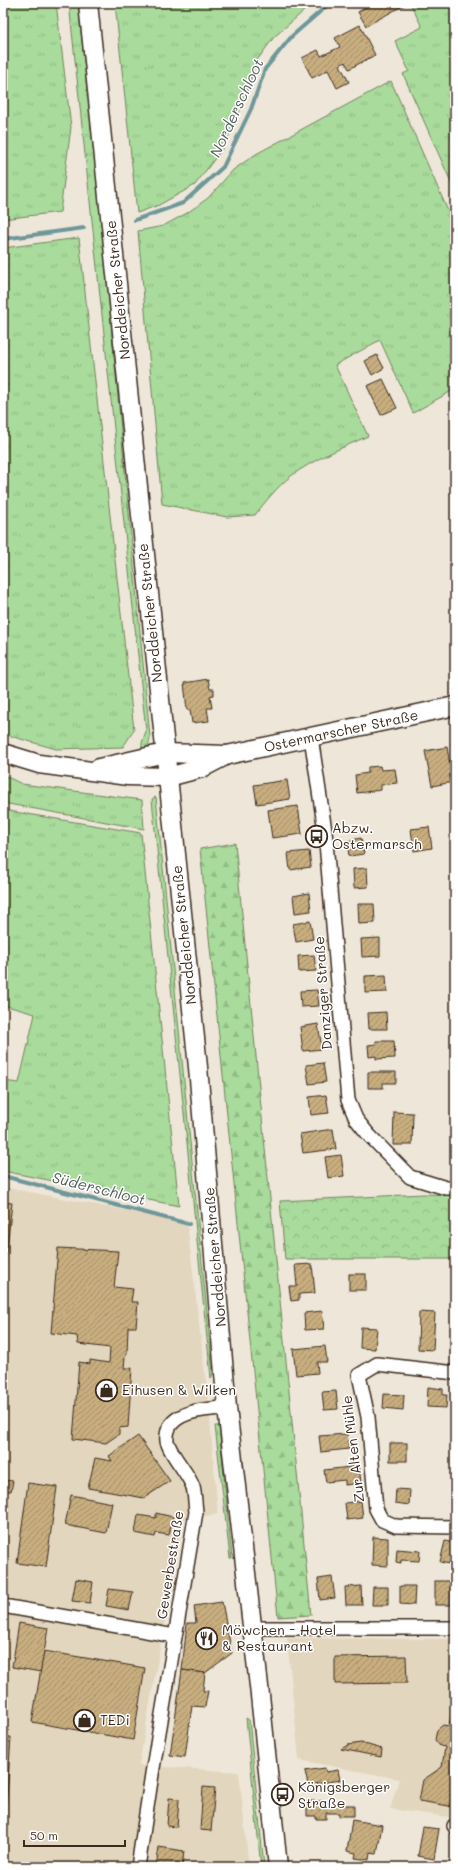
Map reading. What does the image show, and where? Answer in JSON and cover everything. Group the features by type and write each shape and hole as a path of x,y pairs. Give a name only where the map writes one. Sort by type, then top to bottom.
{"main road":[{"name":"Norddeicher Straße","path":"88,3 198,1067 227,1408 253,1628 278,1867"},
{"name":"Ostermarscher Straße","path":"90,771 165,753 227,755 455,706"},
{"name":"Ostermarscher Straße","path":"3,753 39,764 128,776 168,777 202,768 227,755"}],"street":[{"name":"Danziger Straße","path":"311,737 325,831 348,1100 356,1119 368,1134 410,1177 446,1188 455,1188"},
{"name":"Zur Alten Mühle","path":"455,1373 377,1364 358,1375 368,1417 376,1509 382,1520 396,1526 455,1526"},
{"name":"Gewerbestraße","path":"138,1867 196,1512 193,1489 166,1442 168,1430 176,1419 189,1413 227,1408"},
{"name":"Gewerbestraße","path":"3,1606 175,1636"},
{"path":"253,1628 455,1628"}],"shaded area":[{"path":"3,1187 187,1222 209,1407 218,1514 183,1519 139,1765 239,1772 249,1867 3,1867"},
{"path":"287,1638 455,1639 455,1818 390,1809 399,1779 299,1760"}],"green space":[{"path":"3,3 56,3 71,127 60,212 3,219"},
{"path":"69,3 78,3 104,249 150,737 149,744 145,750 142,750 142,743 146,731"},
{"path":"115,3 313,3 274,37 255,63 250,83 235,123 222,149 195,185 159,205 137,213"},
{"path":"410,3 455,3 455,191 403,74 409,71 395,41 422,27"},
{"path":"391,81 455,227 455,389 413,413 380,340 335,365 368,436 338,449 291,476 276,489 255,515 227,517 162,504 138,231 163,226 187,213 208,198 233,170 256,154"},
{"path":"79,238 134,730 123,747 56,749 3,734 3,248"},
{"path":"3,775 22,784 142,800 144,829 3,803"},
{"path":"156,797 213,1374 211,1378 153,810 152,799"},
{"path":"3,810 141,833 179,1206 3,1171 3,1081 19,1083 35,1014 3,1005"},
{"path":"235,843 311,1615 278,1617 200,849"},
{"path":"424,1194 455,1195 455,1259 285,1259 280,1201"},
{"path":"215,1426 219,1426 232,1558 230,1558"},
{"path":"246,1718 249,1720 264,1867 261,1867"}],"building":[{"path":"364,3 406,4 366,26 358,12 366,7"},
{"path":"360,25 375,55 349,69 345,62 340,65 349,82 337,88 328,70 312,78 302,58 318,50 321,56 340,47 335,38"},
{"path":"377,355 384,368 372,375 365,361"},
{"path":"383,379 397,408 381,415 367,386"},
{"path":"208,679 210,689 214,689 214,695 210,696 212,708 207,708 209,721 192,723 190,710 187,710 184,683"},
{"path":"447,747 453,782 432,786 425,751"},
{"path":"380,766 381,770 395,769 397,783 381,785 381,790 357,793 355,775 368,773 368,767"},
{"path":"287,780 290,799 257,804 254,785"},
{"path":"298,806 302,834 272,838 268,810"},
{"path":"429,827 432,848 414,851 411,829"},
{"path":"361,838 364,854 349,856 347,841"},
{"path":"309,851 311,867 290,870 288,853"},
{"path":"367,868 368,887 354,888 353,869"},
{"path":"309,893 311,911 295,913 293,896"},
{"path":"358,904 374,904 375,923 359,924"},
{"path":"310,921 313,939 296,942 293,924"},
{"path":"380,938 380,956 362,957 361,939"},
{"path":"314,955 316,971 299,972 298,956"},
{"path":"386,975 387,992 365,993 365,976"},
{"path":"317,990 319,1006 301,1007 300,991"},
{"path":"386,1012 387,1029 369,1029 368,1013"},
{"path":"318,1024 322,1049 303,1051 300,1027"},
{"path":"376,1041 394,1041 395,1058 376,1059 376,1056 369,1057 368,1045 376,1044"},
{"path":"323,1063 326,1082 309,1084 306,1065"},
{"path":"368,1072 396,1072 396,1083 383,1083 383,1088 368,1088"},
{"path":"326,1095 329,1113 311,1115 309,1097"},
{"path":"394,1112 413,1113 412,1145 393,1145"},
{"path":"333,1129 336,1149 303,1153 300,1134"},
{"path":"341,1155 344,1176 328,1178 325,1157"},
{"path":"3,1202 12,1203 3,1283"},
{"path":"58,1248 118,1251 114,1287 133,1289 131,1302 138,1302 136,1327 128,1327 127,1354 125,1357 124,1368 132,1368 128,1427 119,1428 119,1434 106,1443 73,1439 79,1362 90,1364 90,1360 109,1363 110,1348 78,1344 77,1336 51,1333"},
{"path":"312,1264 315,1293 299,1294 299,1300 291,1301 289,1286 297,1286 295,1265"},
{"path":"349,1274 366,1274 366,1290 349,1290"},
{"path":"322,1311 324,1329 305,1330 304,1313"},
{"path":"419,1312 435,1313 433,1350 418,1349"},
{"path":"361,1327 377,1328 375,1349 360,1348"},
{"path":"325,1346 327,1362 317,1362 318,1373 296,1375 293,1349"},
{"path":"428,1387 443,1389 443,1395 447,1395 446,1408 427,1407"},
{"path":"336,1391 338,1409 324,1410 322,1392"},
{"path":"384,1394 404,1395 403,1410 383,1408"},
{"path":"347,1434 349,1449 321,1452 319,1436"},
{"path":"138,1436 170,1481 144,1498 88,1488 95,1458 112,1461 109,1456"},
{"path":"390,1443 407,1443 407,1461 390,1461"},
{"path":"359,1466 361,1483 345,1485 345,1480 326,1482 324,1470"},
{"path":"3,1480 13,1481 11,1491 5,1491 3,1505"},
{"path":"28,1483 57,1487 46,1567 17,1563"},
{"path":"396,1489 410,1490 409,1505 395,1503"},
{"path":"71,1495 112,1503 106,1533 65,1525"},
{"path":"361,1501 363,1518 347,1520 345,1503"},
{"path":"156,1513 173,1517 169,1535 156,1533 155,1537 135,1533 138,1515 156,1518"},
{"path":"373,1537 388,1538 388,1566 372,1565"},
{"path":"445,1541 455,1543 455,1565 440,1562"},
{"path":"397,1549 420,1551 419,1561 401,1560 401,1563 396,1562"},
{"path":"332,1577 335,1598 320,1600 318,1579"},
{"path":"76,1579 93,1582 90,1603 72,1601"},
{"path":"435,1581 453,1581 453,1605 435,1605"},
{"path":"361,1586 362,1605 346,1605 345,1587"},
{"path":"400,1586 415,1586 414,1605 400,1604"},
{"path":"373,1587 388,1587 388,1605 372,1605"},
{"path":"109,1589 133,1592 129,1610 106,1606"},
{"name":"Möwchen - Hotel & Restaurant","path":"222,1602 232,1653 205,1673 182,1670 187,1623 196,1623 194,1606"},
{"path":"19,1623 48,1628 41,1672 12,1667"},
{"path":"44,1651 145,1668 133,1740 32,1722"},
{"path":"406,1656 407,1683 335,1684 335,1657"},
{"path":"182,1670 205,1673 203,1691 208,1691 205,1707 192,1706 185,1757 170,1755"},
{"path":"455,1696 455,1807 419,1801 423,1780 442,1767 445,1747 440,1746 435,1740 437,1730 443,1725 449,1726"},
{"path":"3,1737 11,1737 3,1856"},
{"path":"361,1743 382,1749 381,1757 341,1749 348,1745"},
{"path":"325,1768 326,1772 338,1770 340,1780 308,1785 305,1771"},
{"path":"203,1787 215,1788 211,1831 200,1830"},
{"path":"169,1798 179,1799 177,1827 167,1826"},
{"path":"307,1801 328,1801 328,1803 339,1803 339,1805 354,1805 354,1816 339,1816 339,1813 326,1813 326,1819 316,1819 316,1816 307,1816"},
{"path":"352,1820 382,1825 377,1854 370,1853 369,1860 355,1858 356,1853 347,1851"},
{"path":"423,1827 439,1829 434,1859 418,1856"},
{"path":"159,1847 184,1851 182,1867 156,1867"}],"waterway":[{"name":"Norderschloot","path":"135,220 183,203 223,167 251,109 265,69 292,36 330,3"},
{"name":"Norderschloot","path":"3,239 84,228"},
{"name":"Süderschloot","path":"3,1176 189,1224"}],"place":[{"name":"Abzw. Ostermarsch","path":"317,836"},
{"name":"Eihusen & Wilken","path":"107,1390"},
{"name":"Möwchen - Hotel & Restaurant","path":"207,1638"},
{"name":"TEDi","path":"84,1720"},
{"name":"Königsberger Straße","path":"283,1795"}]}
